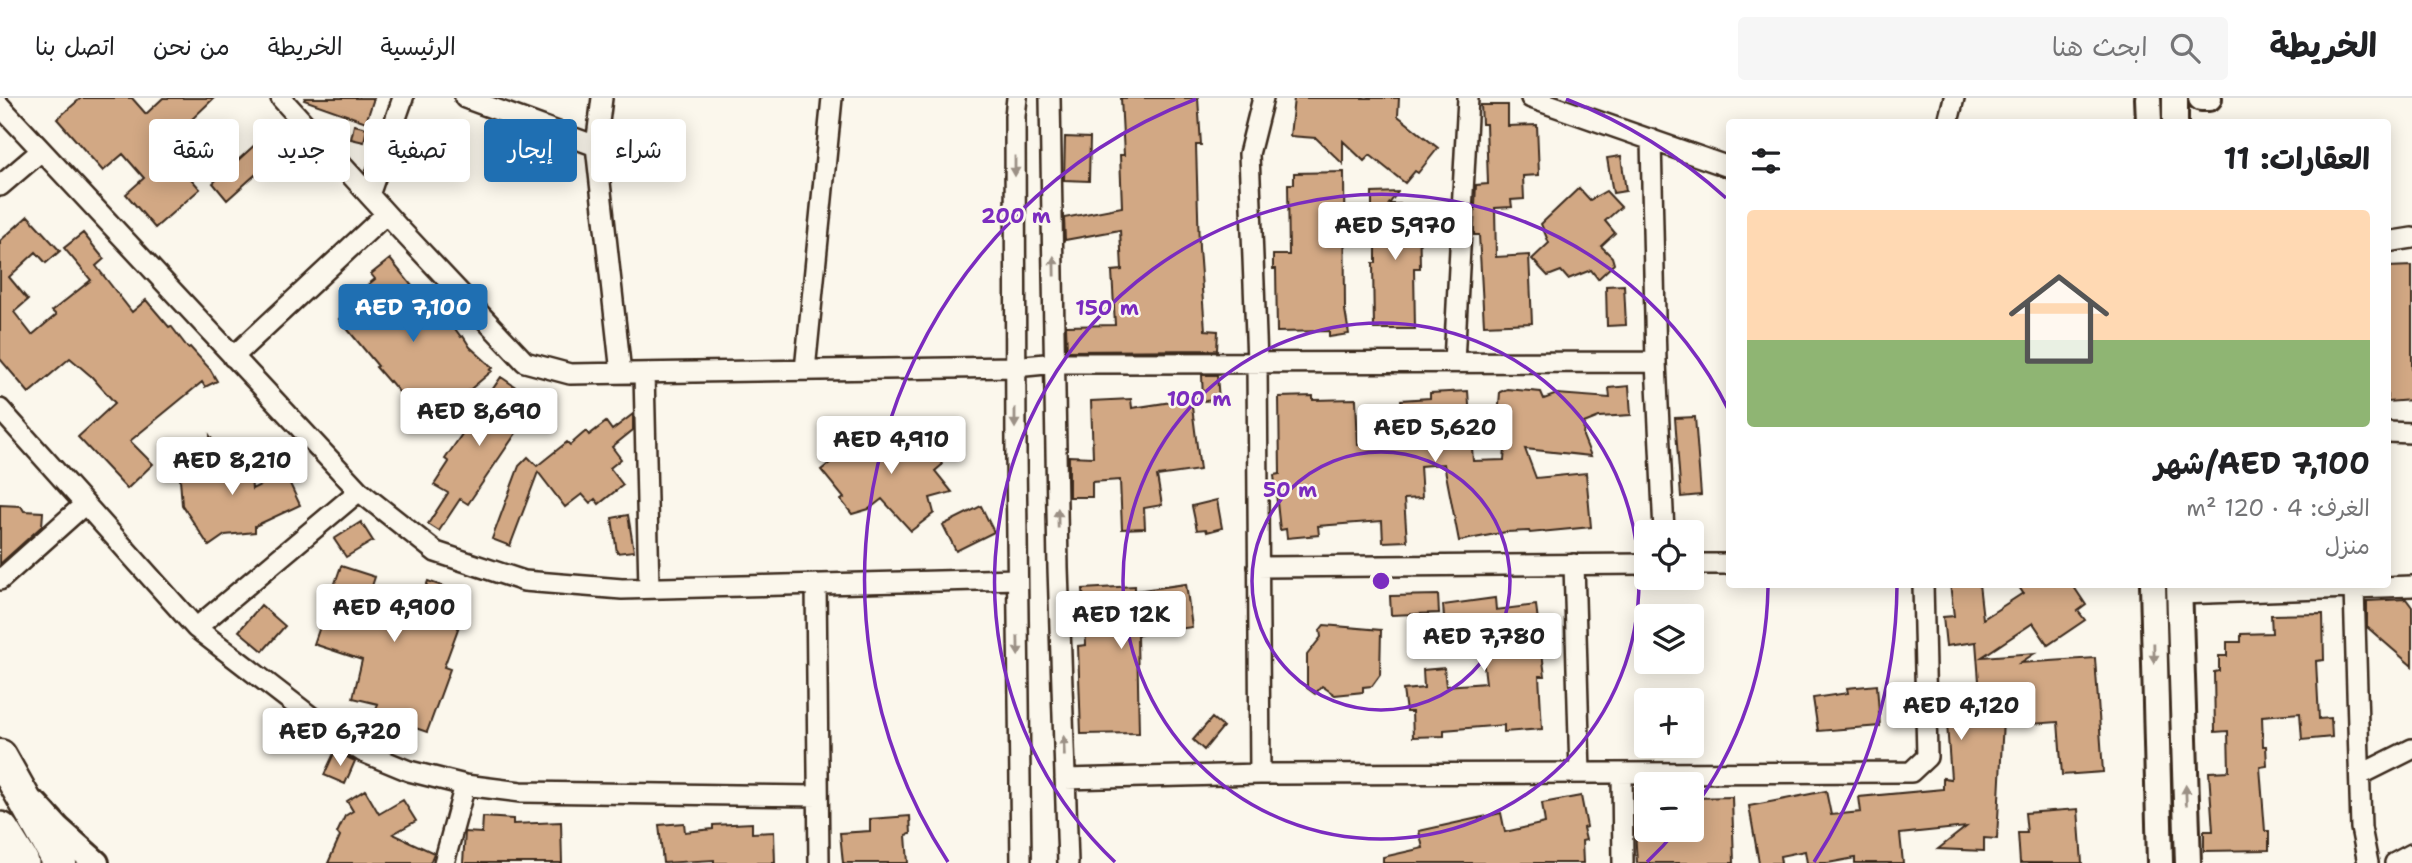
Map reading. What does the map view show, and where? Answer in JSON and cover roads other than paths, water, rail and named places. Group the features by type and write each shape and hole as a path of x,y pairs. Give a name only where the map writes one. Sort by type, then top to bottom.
{"highway":[{"path":"0,831 20,863"}],"main road":[{"path":"0,756 60,863"}],"street":[{"path":"281,98 525,362 570,374 1015,367 1056,363 1656,362"},
{"path":"369,195 403,98"},
{"path":"464,98 591,144"},
{"path":"599,119 602,98"},
{"path":"805,370 832,98"},
{"path":"1017,98 1015,367 1021,863"},
{"path":"1050,98 1058,568 1068,863"},
{"path":"1260,774 1257,362 1249,154 1263,98"},
{"path":"1454,362 1468,98"},
{"path":"1531,98 1726,166"},
{"path":"1949,119 1954,98"},
{"path":"2148,98 2149,119"},
{"path":"2175,98 2175,119"},
{"path":"2201,98 2209,98"},
{"path":"0,106 359,491 436,552 524,581 622,589 1017,579"},
{"path":"1651,139 1656,362 1663,520"},
{"path":"0,186 41,151"},
{"path":"600,182 621,373"},
{"path":"233,357 386,214"},
{"path":"2391,241 2412,238"},
{"path":"644,373 649,588"},
{"path":"0,409 196,628 323,726 363,752 409,771 465,785 521,792 818,796"},
{"path":"2391,432 2412,433"},
{"path":"196,628 359,491"},
{"path":"0,580 85,504"},
{"path":"1574,564 1580,773"},
{"path":"1258,567 1634,564"},
{"path":"1704,564 1726,564"},
{"path":"816,584 819,863"},
{"path":"2391,587 2412,586"},
{"path":"1065,779 1260,774 1911,772 1927,757 1923,588"},
{"path":"2153,588 2160,863"},
{"path":"2188,863 2179,589 2354,588 2361,828 2368,863"},
{"path":"2360,775 2412,749"},
{"path":"1622,773 1623,863"},
{"path":"16,783 58,829 96,863"},
{"path":"444,863 465,785"},
{"path":"2395,863 2412,854"}]}
